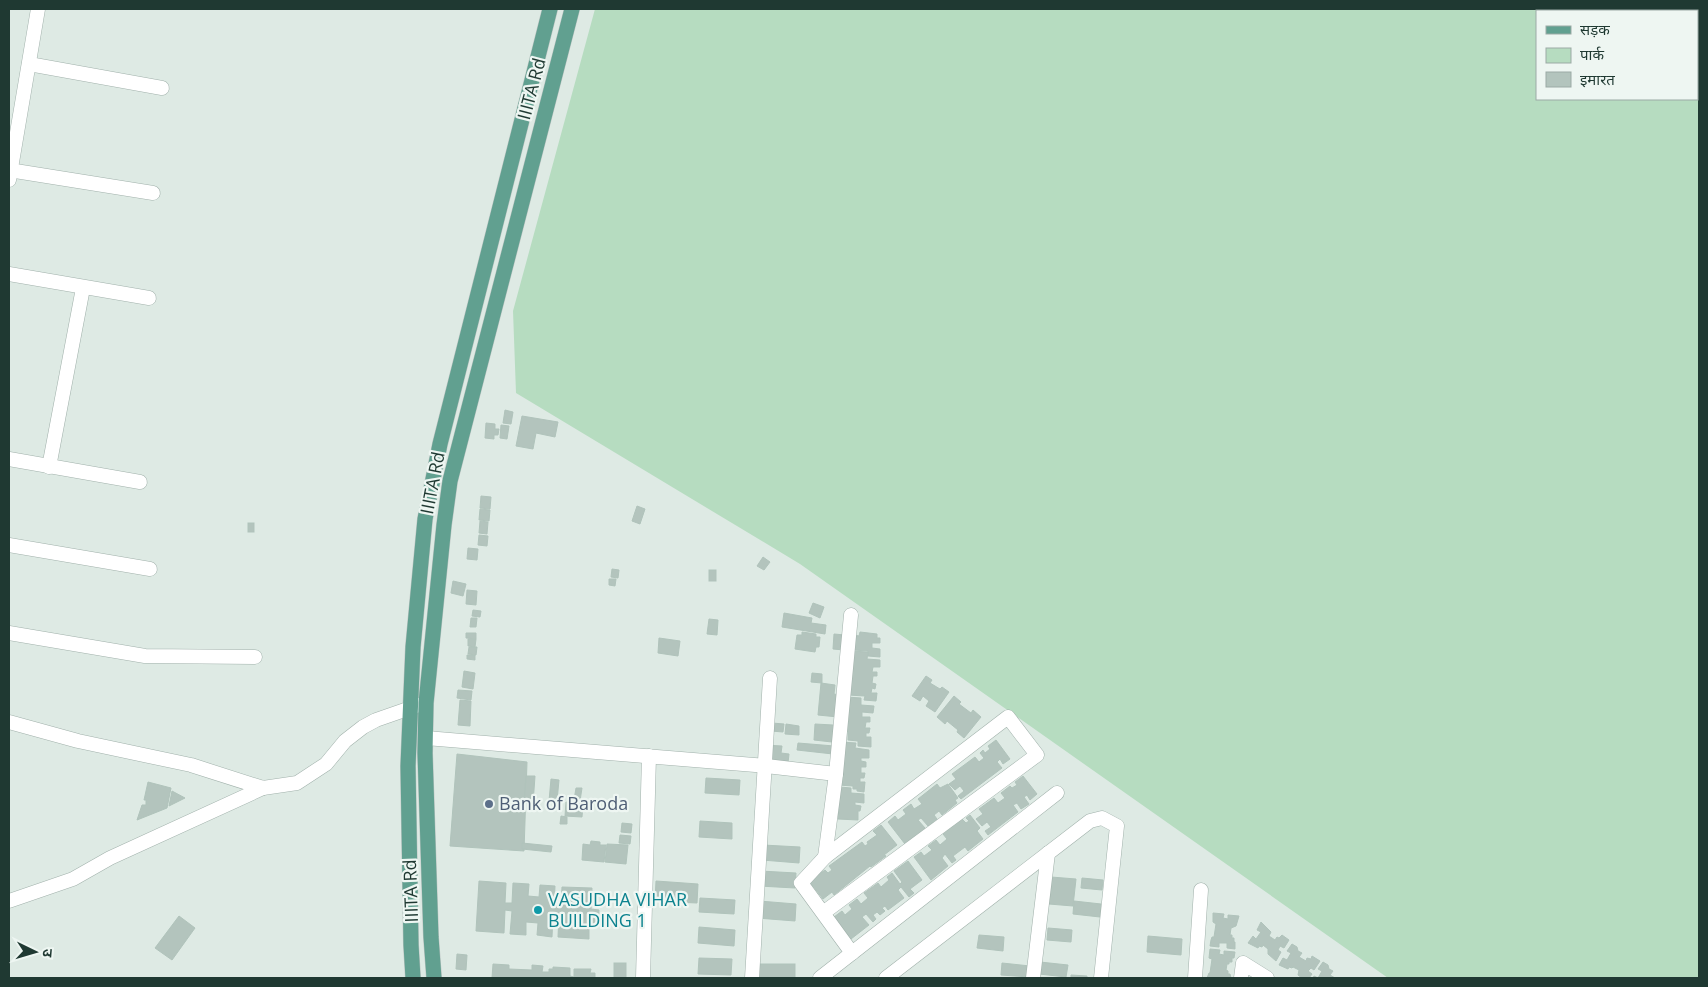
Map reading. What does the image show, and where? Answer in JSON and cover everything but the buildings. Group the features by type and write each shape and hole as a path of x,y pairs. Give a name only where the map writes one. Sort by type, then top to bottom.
{"main road":[{"name":"IIITA Rd","path":"413,978 408,766 409,708 425,519 436,463 550,9"},
{"name":"IIITA Rd","path":"434,978 430,927 426,703 450,481 572,9"}],"street":[{"path":"38,9 9,173 154,193"},
{"path":"29,64 162,88"},
{"path":"9,274 149,298"},
{"path":"49,467 84,288"},
{"path":"9,460 140,482"},
{"path":"9,545 150,569"},
{"path":"825,858 836,774 851,615"},
{"path":"9,633 145,656 254,657"},
{"path":"752,978 770,678"},
{"path":"9,902 73,879 110,858 263,788 297,783 326,764 345,741 363,727 426,703"},
{"path":"823,913 1037,755 1008,717 825,858 801,882 823,913 852,953"},
{"path":"9,722 78,741 191,765 263,788"},
{"path":"426,738 766,766 836,774"},
{"path":"644,978 649,756"},
{"path":"820,978 1057,793"},
{"path":"886,978 1090,821 1102,818 1117,826 1101,978"},
{"path":"1033,978 1048,853"},
{"path":"1195,978 1201,890"},
{"path":"1241,978 1243,963 1266,978"}],"green space":[{"path":"595,9 1699,9 1699,978 1388,978 800,564 516,393 513,311"}],"place":[{"name":"Bank of Baroda","path":"489,804"},
{"name":"VASUDHA VIHAR BUILDING 1","path":"538,910"}]}
